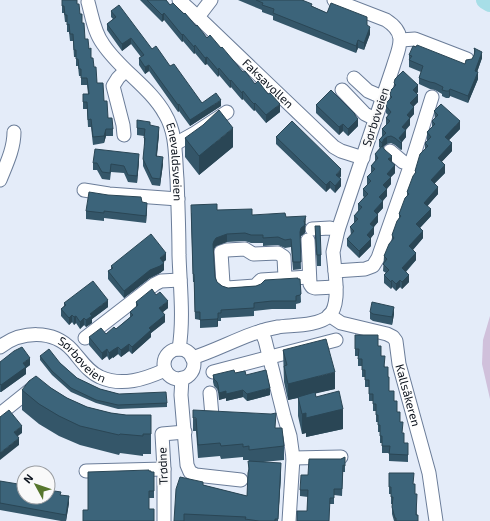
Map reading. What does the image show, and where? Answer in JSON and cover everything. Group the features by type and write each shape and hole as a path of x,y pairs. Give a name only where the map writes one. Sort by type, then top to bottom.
{"street":[{"name":"Faksavollen","path":"179,0 334,147 341,151 363,158"},
{"path":"198,17 211,0"},
{"path":"334,0 393,24 398,30 401,40 415,39 467,59"},
{"name":"Enevaldsveien","path":"88,2 98,37 103,45 159,105 172,130 175,144 182,309 179,349"},
{"name":"Sørbøveien","path":"329,315 336,299 333,252 338,230 401,40"},
{"path":"124,135 114,86 118,78 125,70"},
{"path":"354,78 368,91 382,97"},
{"path":"342,90 365,114 375,119"},
{"path":"335,271 365,269 373,266 378,258 411,164 432,97"},
{"path":"175,144 227,112"},
{"path":"0,180 13,146 14,132"},
{"path":"390,151 403,162 411,164"},
{"path":"84,190 109,194 178,199"},
{"path":"336,287 315,288 310,284 310,234 330,228 338,230"},
{"path":"285,278 284,257 278,254 254,254 245,249 227,250 221,252 223,284 228,288 255,286 261,280 309,277"},
{"path":"85,338 155,284 161,281 180,280"},
{"path":"192,358 247,335 277,327 321,321 329,315"},
{"name":"Kallsåkeren","path":"329,315 341,324 388,334 396,341 399,364 429,473 436,521"},
{"path":"261,331 270,357 277,417 290,436 294,458 289,521"},
{"name":"Sørbøveien","path":"0,347 6,342 18,337 33,335 57,339 72,349 85,366 99,377 111,381 133,381 149,377 165,370"},
{"path":"213,372 336,340"},
{"path":"179,349 187,352 192,358 194,363 191,373 187,376 182,378 174,378 165,370 164,360 170,352 179,349"},
{"name":"Trødne","path":"182,378 181,396 184,432 187,465 190,472 196,475 241,480"},
{"path":"0,414 35,386"},
{"path":"210,393 206,416 227,417"},
{"name":"Trødne","path":"164,521 162,434 184,432"},
{"path":"294,458 342,458"},
{"path":"86,471 164,469"}],"shaded area":[{"path":"490,316 490,399 482,364 483,340"}],"building":[{"path":"62,0 77,0 77,4 79,4 80,14 82,14 82,23 84,23 85,39 88,39 89,49 91,48 91,58 93,58 94,67 96,67 97,83 103,83 104,101 107,101 108,118 112,118 113,129 106,129 104,136 93,137 91,119 88,120 87,102 83,102 83,94 89,94 87,78 81,78 81,69 79,69 78,59 76,59 76,50 74,50 73,34 70,34 69,24 67,25 67,15 65,15 64,6 62,6"},
{"path":"147,0 166,0 170,5 173,3 184,14 185,13 196,26 197,25 207,38 210,35 243,72 245,71 255,84 258,81 268,94 270,93 280,104 266,115 243,91 242,93 231,80 230,81 219,68 218,70 207,57 205,58 195,45 194,47 183,34 182,35 164,13 162,15"},
{"path":"256,0 302,0 327,13 331,3 367,17 367,25 370,27 364,43 358,40 356,46 273,13 274,9 262,5 263,3"},
{"path":"119,5 152,49 156,46 170,66 174,64 202,103 216,93 221,100 190,120 149,65 145,67 139,58 144,55 131,38 122,44 107,24 116,17 111,11"},
{"path":"417,45 465,64 466,60 472,59 475,51 474,48 482,52 475,71 478,72 468,96 450,89 449,91 442,90 443,87 419,78 423,66 409,60 412,56 409,55 413,46 416,47"},
{"path":"403,71 418,85 413,90 418,95 410,103 414,107 407,115 410,118 402,127 406,130 399,138 402,142 401,143 391,136 384,139 382,143 379,140 386,133 382,129 390,121 386,118 391,112 386,106 387,102 392,97 390,95 391,90 396,85 394,83 395,79"},
{"path":"331,90 355,114 358,119 348,129 343,124 339,127 316,105"},
{"path":"441,104 460,121 445,137 452,143 438,158 445,165 431,180 438,187 424,203 431,209 416,224 423,231 409,246 416,253 402,268 409,275 402,282 400,280 396,284 392,280 391,282 384,275 389,270 383,264 387,259 384,256 389,244 394,238 392,235 397,221 401,216 399,214 405,198 409,194 407,192 416,172 420,154 428,146 425,143 431,137 427,132 435,124 432,121 438,115 434,111"},
{"path":"219,110 233,128 199,156 185,138 203,125"},
{"path":"137,120 150,122 150,125 159,127 156,156 163,157 160,179 152,178 143,159 145,129 137,128"},
{"path":"292,121 341,169 336,175 341,179 335,186 330,181 326,185 276,137"},
{"path":"382,146 392,156 388,159 395,165 387,174 391,177 383,185 387,189 379,197 383,201 374,211 378,215 370,224 374,227 367,235 371,239 359,251 347,239 354,231 350,227 358,219 354,216 362,207 358,204 368,194 363,189 371,181 367,177 375,169 371,166 378,158 375,154"},
{"path":"95,149 139,154 137,176 128,175 124,166 111,164 110,173 102,172 97,163 93,163"},
{"path":"89,192 141,197 142,202 147,203 146,216 104,211 104,213 86,211"},
{"path":"217,204 217,210 252,209 252,215 285,213 286,217 306,216 304,221 305,225 301,228 300,232 301,262 293,262 291,239 285,240 278,237 263,238 263,235 251,235 245,233 227,234 216,238 213,244 215,277 217,282 222,286 228,288 256,286 265,280 298,278 300,279 301,294 296,296 296,301 254,303 254,308 221,310 221,313 218,313 217,319 200,320 200,312 195,312 191,205"},
{"path":"315,226 320,226 321,255 317,255"},
{"path":"151,234 166,253 160,258 164,263 150,270 124,291 108,271 113,268 111,266"},
{"path":"93,281 108,300 90,314 92,316 86,320 84,318 80,322 76,316 74,317 72,315 69,318 61,309 66,305 64,303"},
{"path":"152,289 156,295 160,292 168,301 159,308 165,315 149,328 151,330 132,347 129,344 121,350 118,347 109,353 107,349 102,353 89,337 101,328 106,334 114,327 116,329 133,315 130,312 138,305 136,302"},
{"path":"372,302 394,307 392,317 373,314 370,312"},
{"path":"355,335 378,335 378,346 381,346 381,356 385,356 384,367 388,367 389,391 394,391 394,401 397,401 397,412 400,412 400,422 403,422 402,433 404,433 404,443 408,443 408,455 389,454 390,446 382,446 380,425 378,425 378,415 376,415 376,404 373,404 373,394 369,394 369,380 365,380 365,370 362,370 362,359 358,359 359,349 355,349"},
{"path":"326,339 335,372 288,384 284,366 287,365 283,350"},
{"path":"22,347 30,358 23,363 26,367 1,385 0,362 14,351"},
{"path":"49,349 60,363 77,378 100,389 119,394 166,392 167,403 118,405 96,400 71,388 52,371 40,356"},
{"path":"234,370 235,373 245,371 246,375 266,370 270,388 247,394 243,390 226,394 226,391 219,393 217,382 213,375"},
{"path":"36,376 67,398 87,407 126,415 151,415 151,434 143,434 143,436 119,435 80,426 59,416 39,404 22,390 29,381"},
{"path":"339,391 343,409 306,418 306,413 302,414 298,397 315,392 316,397"},
{"path":"9,410 22,426 14,432 19,438 0,453 0,417"},
{"path":"193,410 276,413 275,428 282,428 284,446 249,450 249,446 243,447 243,444 221,446 220,443 198,445 196,418 193,418"},
{"path":"345,457 345,466 343,465 342,489 334,489 334,498 330,498 329,521 297,521 297,511 307,511 308,490 300,490 301,475 308,475 309,459 341,459"},
{"path":"248,461 281,463 278,519 275,519 275,521 259,521 245,519 246,517 184,514 184,521 174,521 176,489 180,477 203,482 203,485 247,496 249,469"},
{"path":"149,470 154,472 154,491 149,491 149,509 154,509 154,521 83,521 83,510 88,510 88,472"},
{"path":"389,473 414,473 413,484 415,484 415,494 417,494 416,515 418,515 418,521 396,521 392,507 393,497 391,497 391,487 389,487"},
{"path":"0,481 16,484 16,505 56,505 56,491 61,492 60,495 69,496 66,515 0,503"}],"waterway":[{"path":"485,0 490,3"}]}
